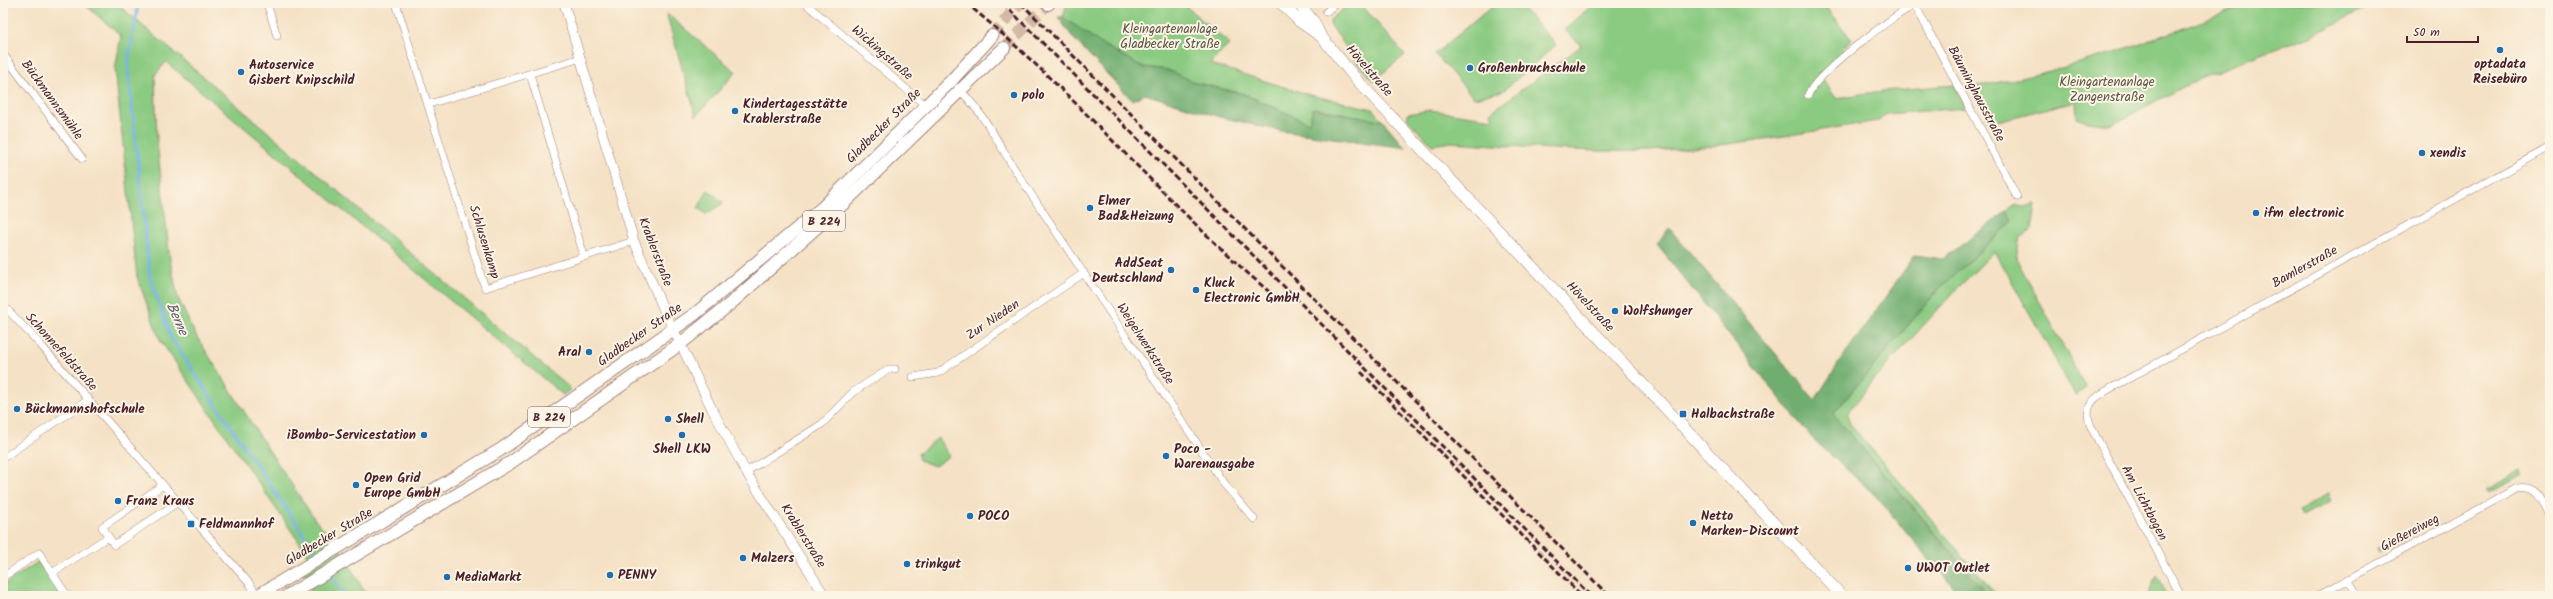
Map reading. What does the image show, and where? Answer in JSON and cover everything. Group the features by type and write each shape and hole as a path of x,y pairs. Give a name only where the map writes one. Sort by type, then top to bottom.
{"main road":[{"name":"Hövelstraße","path":"1281,3 1299,21 1320,35"},
{"name":"Hövelstraße","path":"1298,3 1314,22 1320,35 1356,80 1842,596"},
{"name":"Gladbecker Straße","path":"258,596 444,486 509,444 673,329 751,268 824,206 951,80 992,36"},
{"name":"Gladbecker Straße","path":"287,596 510,463 680,344 730,304 844,203 1004,48"},
{"path":"509,444 510,463"}],"street":[{"path":"267,3 277,36"},
{"name":"Schlusenkamp","path":"396,3 486,288 634,241"},
{"name":"Krablerstraße","path":"564,3 634,241 673,329 712,409 746,472 825,596"},
{"name":"Wickingstraße","path":"805,3 925,106"},
{"path":"1326,12 1336,3"},
{"path":"1808,95 1820,78 1858,46 1915,4"},
{"name":"Bäuminghausstraße","path":"1915,4 2017,197"},
{"name":"Bückmannsmühle","path":"3,54 82,159"},
{"path":"429,104 581,58"},
{"path":"530,74 584,256"},
{"name":"Weigelwerkstraße","path":"951,80 974,106 1224,484 1254,519"},
{"name":"Bamlerstraße","path":"2088,420 2087,412 2090,403 2106,391 2550,147"},
{"name":"Zur Nieden","path":"913,377 938,373 1084,273"},
{"name":"Schonnefeldstraße","path":"3,306 178,502 249,583 258,596"},
{"path":"746,472 822,424 853,392 889,369 895,369"},
{"path":"3,458 88,400"},
{"name":"Am Lichtbogen","path":"2088,420 2181,596"},
{"path":"163,485 102,527 114,545 178,502"},
{"name":"Gießereiweg","path":"2318,596 2513,490 2526,487 2533,491 2550,519"},
{"path":"52,573 108,537"},
{"path":"3,577 39,553 66,594 63,596"},
{"path":"2348,579 2358,596"}],"green space":[{"path":"83,3 116,3 571,389 563,395 166,62 155,75 157,142 170,260 178,298 195,334 316,521 335,541 367,596 314,596 307,585 315,579 295,569 310,558 160,340 137,277 115,69 121,36"},
{"name":"Kleingartenanlage Gladbecker Straße","path":"1067,3 1182,3 1230,44 1210,64 1310,95 1373,109 1383,121 1314,108 1309,123 1244,94 1197,83 1168,70 1143,67 1103,45 1063,17"},
{"path":"1350,3 1360,3 1405,55 1373,81 1355,60 1330,24 1331,19"},
{"path":"1496,3 1518,3 1556,45 1503,91 1474,98 1435,54"},
{"path":"1594,3 1834,3 1827,9 1852,40 1843,48 1846,53 1820,75 1836,98 1882,91 1955,85 1966,108 1886,114 1879,121 1793,135 1706,147 1648,151 1574,150 1451,142 1432,145 1407,119 1408,114 1430,110 1493,119 1491,112 1581,46 1565,30"},
{"name":"Kleingartenanlage Zangenstraße","path":"2252,3 2375,3 2315,34 2206,75 2111,125 2088,122 2077,118 2076,101 1990,123 1976,86 2047,72 2116,52"},
{"path":"666,13 736,72 696,116"},
{"path":"1058,17 1063,17 1103,45 1143,67 1168,70 1197,83 1244,94 1309,123 1313,108 1383,121 1406,148 1281,131 1220,117 1145,94 1132,100 1074,39"},
{"path":"708,190 724,203 706,214 698,208"},
{"path":"2036,204 2032,230 2020,237 2016,258 2086,388 2075,395 1995,251 1954,292 1872,382 1847,414 1850,424 1997,596 1990,596 1833,414 1938,290 2013,221 2007,211 2014,205 2024,207"},
{"path":"2007,211 2013,221 1938,290 1833,414 1988,596 1961,596 1873,493 1812,438 1657,245 1669,228 1815,400 1840,361 1915,255 1943,259"},
{"path":"938,438 949,456 935,466 919,460 918,454"},
{"path":"2521,471 2523,475 2489,493 2486,490"},
{"path":"2328,494 2331,501 2301,516 2298,511"},
{"path":"2402,536 2404,540 2379,553 2377,549"},
{"path":"39,561 61,594 58,596 3,596 3,585"},
{"path":"2156,575 2168,596 2147,596"}],"waterway":[{"name":"Berne","path":"138,3 128,68 150,277 171,338 318,556"},
{"name":"Berne","path":"330,574 345,596"}],"tunnel":[{"path":"992,36 1020,3"},
{"path":"1004,48 1048,4"}],"railway":[{"path":"966,3 1047,75 1199,228 1238,265 1279,300"},
{"path":"1003,3 1591,596"},
{"path":"1021,3 1609,596"},
{"path":"1361,372 1582,596"}],"place":[{"name":"optadata Reisebüro","path":"2500,50"},
{"name":"Großenbruchschule","path":"1470,68"},
{"name":"Autoservice Gisbert Knipschild","path":"241,72"},
{"name":"polo","path":"1014,95"},
{"name":"Kindertagesstätte Krablerstraße","path":"735,111"},
{"name":"xendis","path":"2422,153"},
{"name":"Elmer Bad&Heizung","path":"1090,208"},
{"name":"ifm electronic","path":"2256,213"},
{"name":"AddSeat Deutschland","path":"1171,270"},
{"name":"Kluck Electronic GmbH","path":"1196,290"},
{"name":"Wolfshunger","path":"1615,311"},
{"name":"Aral","path":"589,352"},
{"name":"Bückmannshofschule","path":"17,409"},
{"name":"Halbachstraße","path":"1683,414"},
{"name":"Shell","path":"668,419"},
{"name":"iBombo-Servicestation","path":"424,435"},
{"name":"Shell LKW","path":"682,435"},
{"name":"Poco - Warenausgabe","path":"1166,456"},
{"name":"Open Grid Europe GmbH","path":"356,485"},
{"name":"Franz Kraus","path":"118,501"},
{"name":"POCO","path":"970,516"},
{"name":"Netto Marken-Discount","path":"1693,523"},
{"name":"Feldmannhof","path":"191,524"},
{"name":"Malzers","path":"743,558"},
{"name":"trinkgut","path":"907,564"},
{"name":"UWOT Outlet","path":"1908,568"},
{"name":"PENNY","path":"610,575"},
{"name":"MediaMarkt","path":"447,577"}]}
